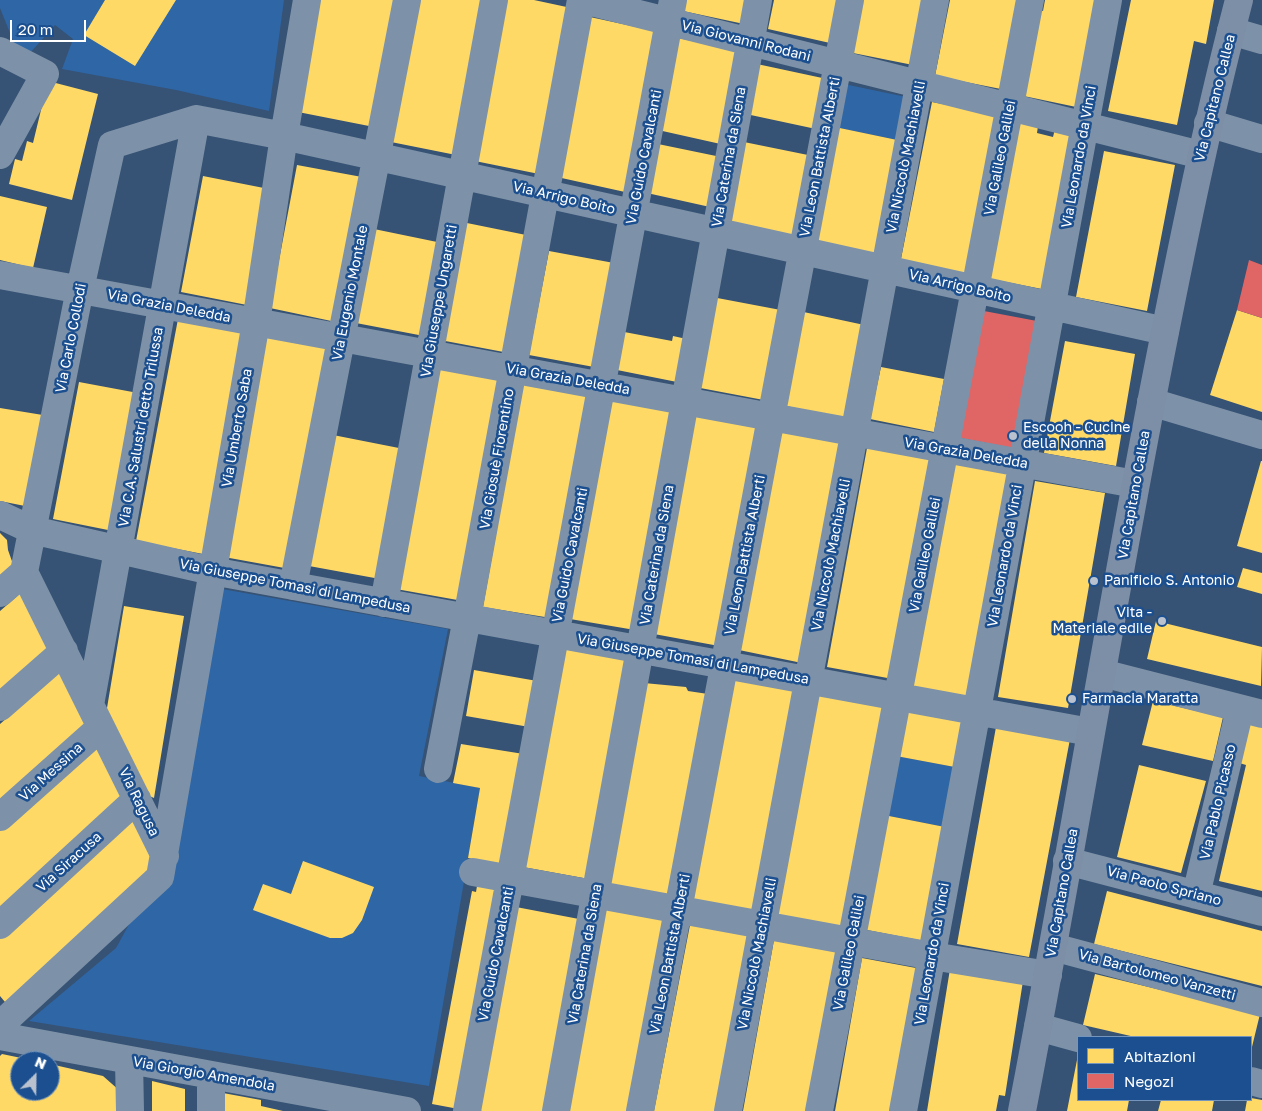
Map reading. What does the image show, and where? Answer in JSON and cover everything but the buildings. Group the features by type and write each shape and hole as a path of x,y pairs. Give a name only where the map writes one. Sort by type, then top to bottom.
{"main road":[{"name":"Via Capitano Callea","path":"1022,1111 1151,402 1208,123 1239,0"}],"street":[{"name":"Via Umberto Saba","path":"165,856 212,571 256,322 307,0"},
{"name":"Via Eugenio Montale","path":"293,586 407,0"},
{"name":"Via Giuseppe Ungaretti","path":"384,603 494,0"},
{"name":"Via Giovanni Rodani","path":"582,0 671,11 750,42 1201,155"},
{"name":"Via Giosuè Fiorentino","path":"438,769 468,618 582,0"},
{"name":"Via Caterina da Siena","path":"556,1111 758,0"},
{"name":"Via Leon Battista Alberti","path":"640,1111 850,0"},
{"name":"Via Niccolò Machiavelli","path":"728,1111 935,0"},
{"name":"Via Galileo Galilei","path":"819,1111 1030,0"},
{"name":"Via Leonardo da Vinci","path":"903,1111 1108,0"},
{"name":"Via Guido Cavalcanti","path":"467,1111 671,11"},
{"path":"1231,31 1262,40"},
{"path":"0,51 45,74 0,155"},
{"name":"Via Arrigo Boito","path":"112,145 196,119 284,136 1165,331"},
{"name":"Via C.A. Salustri detto Trilussa","path":"96,716 119,550 196,119"},
{"path":"1208,123 1262,139"},
{"name":"Via Carlo Collodi","path":"32,530 80,289 112,145"},
{"name":"Via Grazia Deledda","path":"0,274 1135,484"},
{"path":"1151,402 1262,435"},
{"name":"Via Giuseppe Tomasi di Lampedusa","path":"0,515 32,530 212,571 1090,732"},
{"path":"0,593 24,572 32,530"},
{"name":"Via Ragusa","path":"24,572 165,856"},
{"path":"0,707 64,652"},
{"path":"1102,674 1251,711"},
{"name":"Via Pablo Picasso","path":"1196,895 1251,711"},
{"name":"Via Messina","path":"0,817 96,716"},
{"name":"Via Siracusa","path":"0,925 137,799"},
{"path":"0,1025 160,877 165,856"},
{"name":"Via Paolo Spriano","path":"1067,861 1262,912"},
{"path":"473,872 851,942 1048,975"},
{"name":"Via Bartolomeo Vanzetti","path":"1053,947 1262,1003"},
{"path":"1038,1027 1077,1038"},
{"name":"Via Giorgio Amendola","path":"0,1036 211,1075 301,1101 391,1110"},
{"path":"129,1060 130,1111"},
{"path":"211,1075 211,1111"}],"shaded area":[{"path":"0,0 284,0 269,111 176,90 62,69 73,39 55,25 30,53 14,43 0,8"},
{"path":"844,84 911,98 902,141 835,127"},
{"path":"222,589 448,629 419,776 480,788 429,1086 29,1021 116,948 132,919"},
{"path":"896,756 960,768 950,828 884,815"}],"place":[{"name":"Escooh - Cucine della Nonna","path":"1013,436"},
{"name":"Panificio S. Antonio","path":"1094,581"},
{"name":"Vita - Materiale edile","path":"1162,621"},
{"name":"Farmacia Maratta","path":"1072,699"}]}
